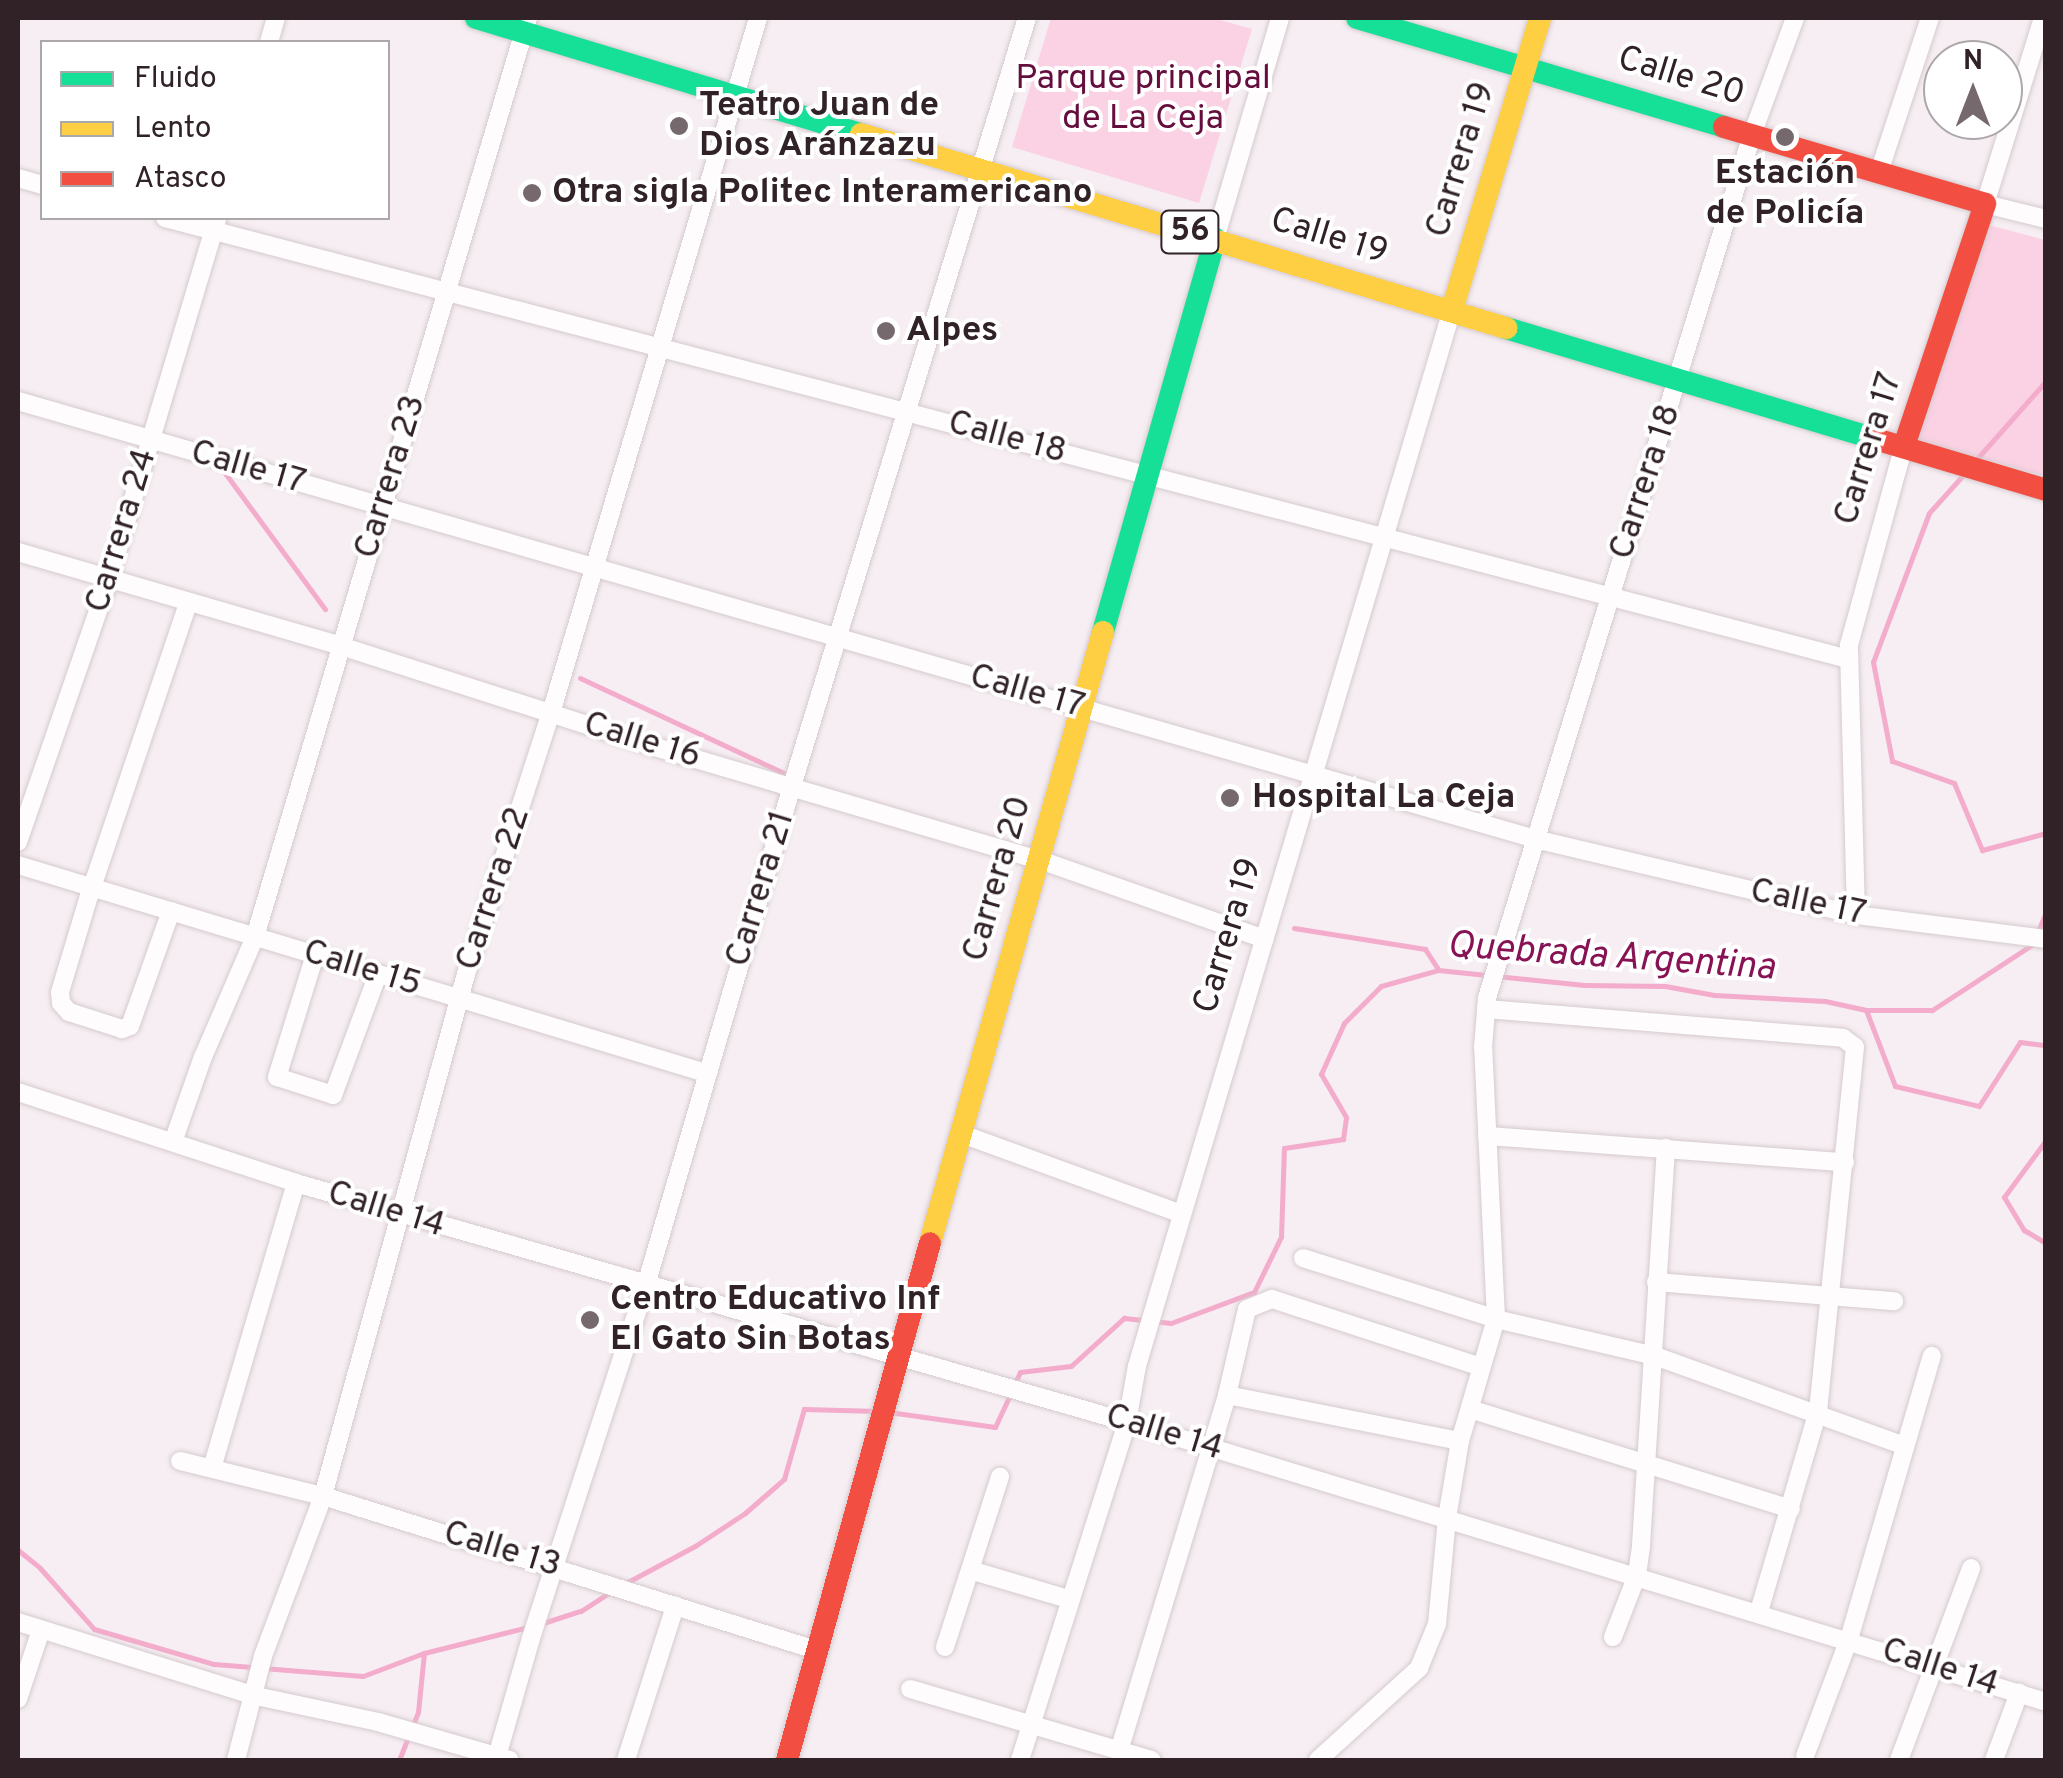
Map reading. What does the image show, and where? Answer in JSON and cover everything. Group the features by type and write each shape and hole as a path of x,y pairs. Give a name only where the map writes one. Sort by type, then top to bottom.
{"main road":[{"name":"Calle 19","path":"476,18 526,25 735,96 2046,490"},
{"name":"Calle 20","path":"1357,18 1986,204"},
{"name":"Carrera 19","path":"1452,310 1540,18"},
{"name":"Carrera 17","path":"1904,446 1986,204"},
{"name":"Carrera 20","path":"787,1760 1215,239"}],"street":[{"name":"Carrera 22","path":"236,1760 262,1664 323,1496 460,999 551,713 758,18"},
{"name":"Carrera 21","path":"501,1759 530,1638 542,1614 646,1285 792,786 1027,18"},
{"name":"Carrera 20","path":"1215,239 1280,18"},
{"name":"Carrera 18","path":"1496,1319 1486,1136 1486,1004 1752,135 1796,18"},
{"path":"1879,172 1930,18"},
{"name":"Carrera 17","path":"1986,204 2043,18"},
{"name":"Carrera 23","path":"173,1142 203,1057 255,937 526,25"},
{"path":"1986,204 2046,219"},
{"name":"Calle 18","path":"182,220 215,224 446,292 1848,659"},
{"name":"Carrera 24","path":"18,842 109,579 215,224"},
{"name":"Carrera 19","path":"1020,1760 1127,1422 1150,1321 1452,310"},
{"name":"Calle 17","path":"18,401 1535,839 1856,915 2046,939"},
{"name":"Carrera 17","path":"1856,915 1848,659 1904,446"},
{"name":"Calle 16","path":"18,552 341,646 1040,860 1264,939"},
{"path":"171,912 134,1018 122,1029 69,1012 61,1004 60,992 188,604"},
{"name":"Calle 15","path":"18,865 706,1073"},
{"path":"314,955 277,1077 333,1096 378,974"},
{"path":"1486,1004 1849,1040 1855,1048 1818,1411 1759,1612"},
{"name":"Calle 14","path":"18,1092 173,1142 293,1191 398,1214 900,1354 1849,1639 2046,1702"},
{"path":"962,1134 1182,1214"},
{"path":"1486,1136 1845,1162"},
{"path":"1613,1637 1637,1575 1655,1356 1666,1148"},
{"path":"212,1468 293,1191"},
{"path":"1303,1258 1496,1319 1655,1356 1818,1411 1905,1446"},
{"path":"1656,1282 1894,1300"},
{"path":"1120,1751 1227,1394 1247,1310 1272,1299 1481,1367"},
{"path":"1318,1760 1419,1668 1437,1624 1446,1518 1460,1442 1496,1319"},
{"path":"1805,1756 1849,1639 1932,1356"},
{"path":"1227,1394 1460,1442"},
{"path":"1470,1410 1791,1508"},
{"name":"Calle 13","path":"180,1461 323,1496 819,1650"},
{"path":"945,1647 1000,1477"},
{"path":"1899,1760 1971,1568"},
{"path":"970,1570 1068,1599"},
{"path":"626,1760 675,1606"},
{"path":"18,1622 256,1696 378,1722 501,1759"},
{"path":"18,1698 41,1630"},
{"path":"910,1689 1152,1760"},
{"path":"1994,1760 2019,1694"}],"green space":[{"name":"Parque principal de La Ceja","path":"1051,18 1213,18 1252,29 1199,203 1012,147"},
{"path":"1985,224 2045,240 2045,476 1912,439"}],"waterway":[{"path":"1974,462 2046,381"},
{"path":"225,473 325,609"},
{"path":"1964,474 1929,513 1873,662 1892,761 1954,783 1982,850 2046,833"},
{"path":"580,678 784,773"},
{"path":"2037,934 2046,912"},
{"path":"1294,928 1425,949 1438,969"},
{"path":"2033,944 1932,1010 1866,1010 1895,1086 1979,1106 2020,1042 2046,1045"},
{"name":"Quebrada Argentina","path":"1014,1385 1020,1372 1071,1366 1124,1318 1171,1323 1254,1292 1281,1237 1284,1148 1343,1139 1346,1117 1321,1074 1344,1023 1381,986 1438,970 1584,985 1665,986 1714,995 1825,1001 1866,1010"},
{"path":"2046,1140 2004,1197 2024,1230 2046,1243"},
{"name":"Quebrada Argentina","path":"889,1412 995,1427 1010,1395"},
{"name":"Quebrada Argentina","path":"624,1584 695,1546 745,1513 784,1479 804,1409 878,1411"},
{"name":"Quebrada Argentina","path":"18,1550 40,1568 94,1629 214,1664 363,1676 424,1653 528,1627"},
{"name":"Quebrada Argentina","path":"543,1623 581,1611 610,1592"},
{"path":"399,1760 418,1712 424,1653"}],"traffic: fast":[{"path":"476,18 861,134"},
{"path":"1357,18 1724,127"},
{"path":"1103,632 1215,239"},
{"path":"1506,328 1872,438"}],"traffic: slow":[{"path":"1452,310 1540,18"},
{"path":"861,134 1506,328"},
{"path":"930,1243 1103,632"}],"traffic: jam":[{"path":"1724,127 1985,204 1904,446"},
{"path":"1872,438 2046,490"},
{"path":"787,1760 930,1243"}],"place":[{"name":"Teatro Juan de Dios Aránzazu","path":"679,126"},
{"name":"Estación de Policía","path":"1785,137"},
{"name":"Otra sigla Politec Interamericano","path":"532,193"},
{"name":"Alpes","path":"886,331"},
{"name":"Hospital La Ceja","path":"1230,798"},
{"name":"Centro Educativo Inf El Gato Sin Botas","path":"590,1320"}]}
